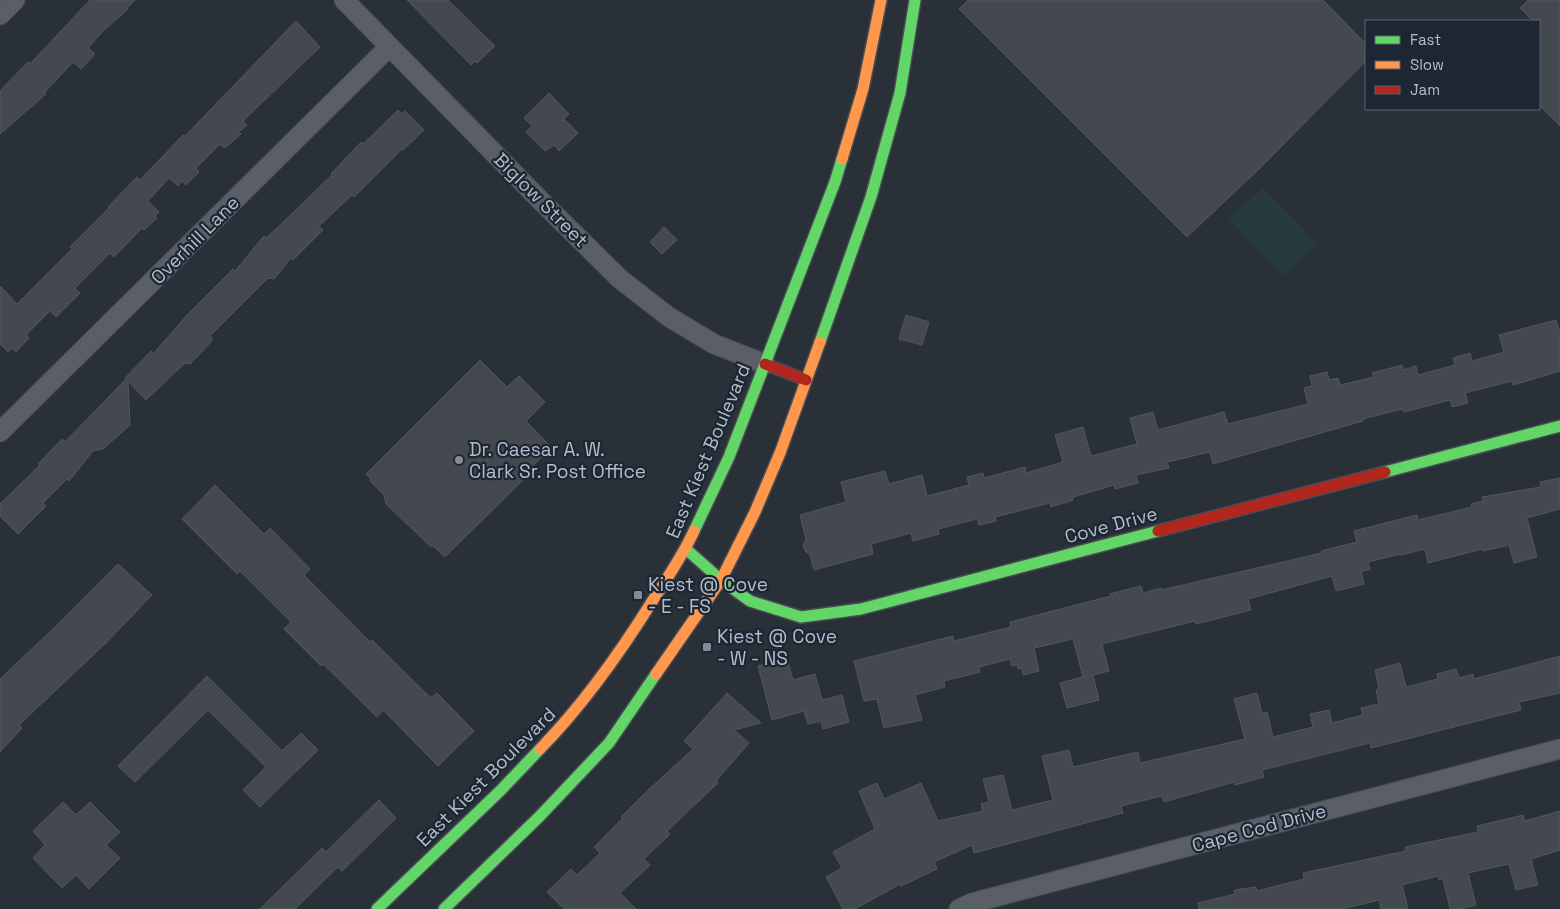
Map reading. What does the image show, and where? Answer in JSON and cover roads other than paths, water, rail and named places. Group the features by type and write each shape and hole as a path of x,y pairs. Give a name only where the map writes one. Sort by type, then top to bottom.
{"main road":[{"name":"East Kiest Boulevard","path":"377,909 500,790 568,720 623,648 686,549 729,457 819,221 836,182 863,89 881,0"},
{"path":"444,909 540,816 608,743 722,580 755,512 776,462 871,197 900,93 915,0"},
{"path":"765,364 806,380"},
{"name":"Cove Drive","path":"686,549 750,601 801,617 861,609 1560,426"}],"street":[{"path":"0,15 15,0"},
{"name":"Biglow Street","path":"344,0 620,279 669,317 714,344 765,364"},
{"name":"Overhill Lane","path":"0,432 389,47"},
{"name":"Cape Cod Drive","path":"959,909 992,898 1560,750"}],"place":[{"name":"Dr. Caesar A. W. Clark Sr. Post Office","path":"459,460"},
{"name":"Kiest @ Cove - E - FS","path":"638,595"},
{"name":"Kiest @ Cove - W - NS","path":"707,647"}]}
